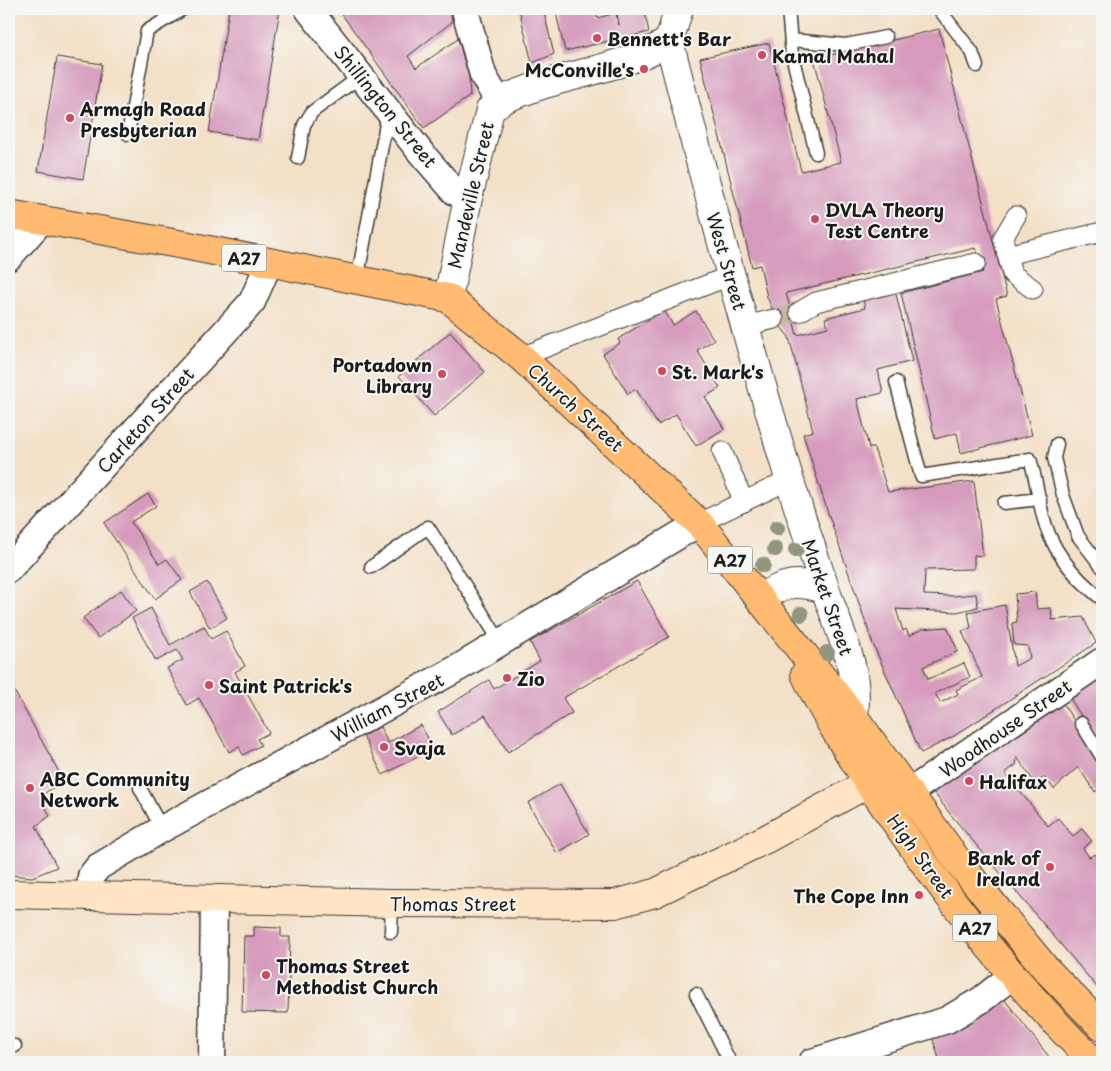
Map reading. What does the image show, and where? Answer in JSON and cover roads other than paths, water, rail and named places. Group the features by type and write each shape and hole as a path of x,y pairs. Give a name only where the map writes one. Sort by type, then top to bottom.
{"main road":[{"name":"A27","path":"9,214 184,245 448,298"},
{"name":"Church Street","path":"448,298 521,357 699,523"},
{"name":"Market Street","path":"699,523 854,717 908,794"},
{"name":"Market Street","path":"787,635 823,712 869,783"},
{"name":"Thomas Street","path":"9,894 392,903 615,904 655,893 766,839 869,783"},
{"name":"High Street","path":"869,783 913,848 1013,976 1094,1062"},
{"name":"High Street","path":"908,794 960,864 1045,968 1102,1027"}],"street":[{"name":"Shillington Street","path":"308,9 456,192 468,198"},
{"path":"665,50 679,9"},
{"path":"466,14 483,75 498,101"},
{"name":"Mandeville Street","path":"448,298 468,198 490,110 498,101 560,78 665,50"},
{"name":"West Street","path":"665,50 689,125 790,480"},
{"path":"1016,216 1003,238 1012,274 1033,290"},
{"path":"9,257 41,221"},
{"path":"1007,255 1102,232"},
{"name":"Carleton Street","path":"9,569 252,302 269,263"},
{"path":"798,312 816,302 976,263"},
{"path":"521,357 732,275"},
{"path":"745,326 774,318"},
{"path":"722,451 744,502"},
{"path":"699,523 790,480"},
{"name":"Market Street","path":"790,480 825,588 850,654 856,697 854,717"},
{"name":"William Street","path":"90,897 91,876 98,867 162,829 458,668 699,523"},
{"path":"759,598 785,584 802,582 825,588"},
{"name":"Woodhouse Street","path":"908,794 1063,694 1102,661"},
{"path":"212,1062 214,900"},
{"path":"812,1062 947,1020 981,1000 1013,976"}],"lane":[{"path":"128,134 147,31 182,9"},
{"path":"788,9 792,54 816,153"},
{"path":"939,9 972,52 977,66"},
{"path":"791,40 846,44 886,37"},
{"path":"298,158 304,125 312,112 361,76"},
{"path":"357,280 388,110"},
{"path":"896,382 921,476 1030,459 1043,518 1058,552 1083,584 1102,599"},
{"path":"1057,444 1054,458 1063,496 1078,536 1102,567"},
{"path":"1004,503 1040,499"},
{"path":"371,568 428,527 501,643"},
{"path":"1081,723 1102,757"},
{"path":"140,788 162,829"},
{"path":"391,932 392,903"},
{"path":"696,994 730,1062"}],"tunnel":[{"path":"774,319 799,312"}],"place":[{"name":"Bennett's Bar","path":"597,38"},
{"name":"Kamal Mahal","path":"762,55"},
{"name":"McConville's","path":"644,69"},
{"name":"Armagh Road Presbyterian","path":"70,118"},
{"name":"DVLA Theory Test Centre","path":"815,219"},
{"name":"St. Mark's","path":"662,371"},
{"name":"Portadown Library","path":"442,374"},
{"name":"Zio","path":"507,678"},
{"name":"Saint Patrick's","path":"209,685"},
{"name":"Svaja","path":"384,747"},
{"name":"Halifax","path":"969,781"},
{"name":"ABC Community Network","path":"30,788"},
{"name":"Bank of Ireland","path":"1050,867"},
{"name":"The Cope Inn","path":"919,895"},
{"name":"Thomas Street Methodist Church","path":"266,975"}]}
